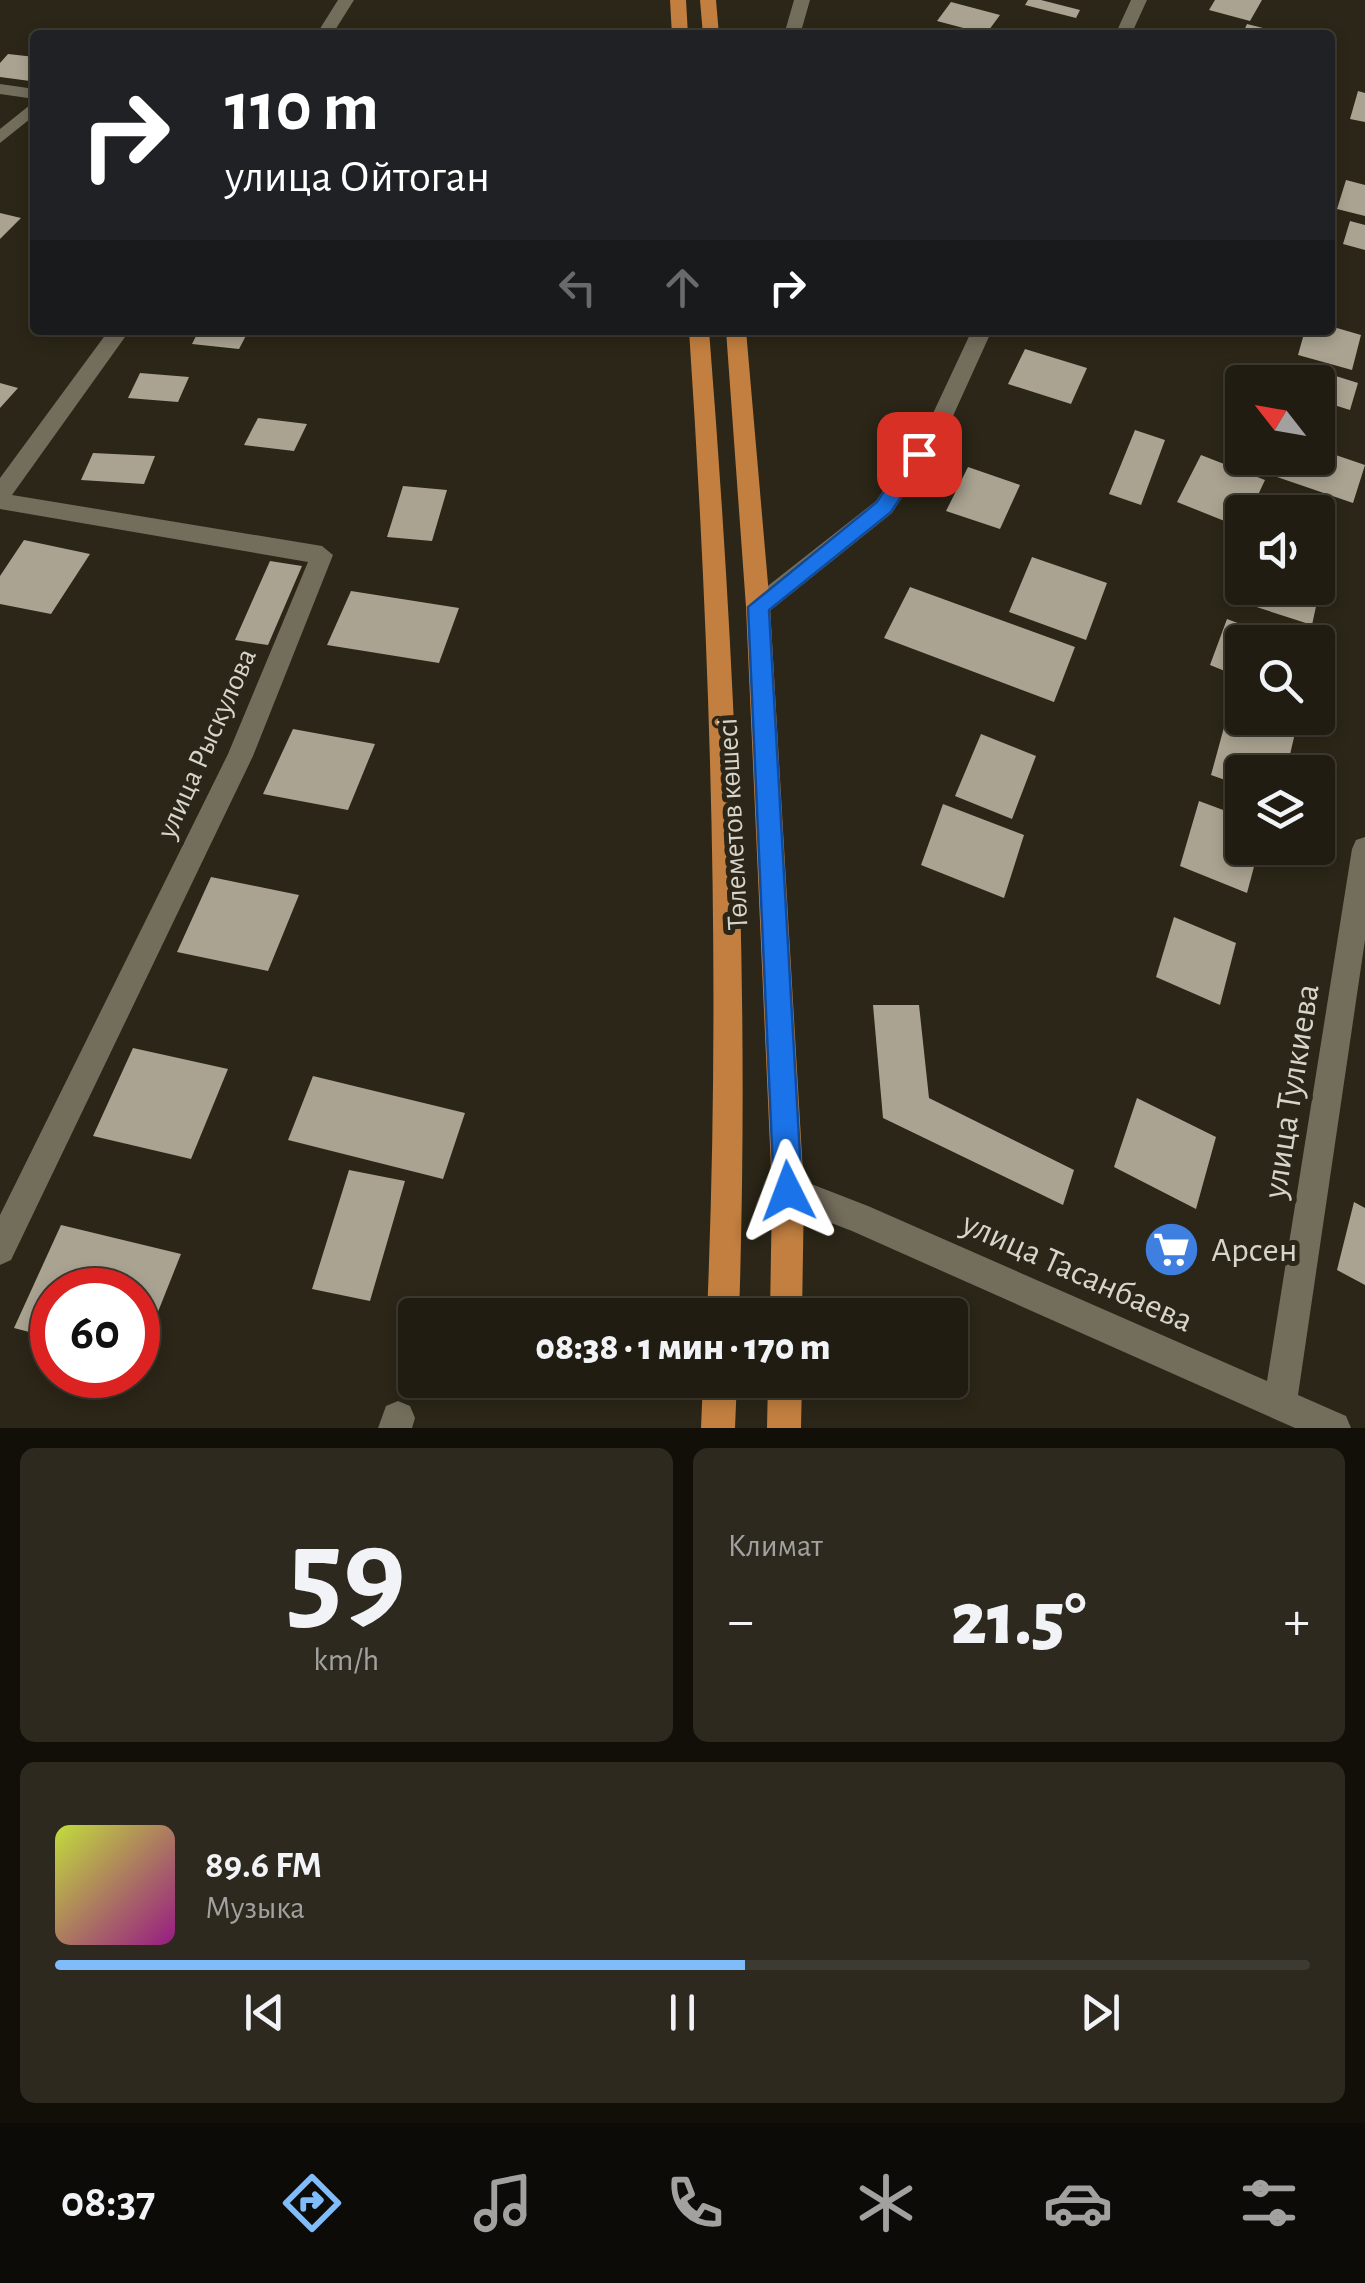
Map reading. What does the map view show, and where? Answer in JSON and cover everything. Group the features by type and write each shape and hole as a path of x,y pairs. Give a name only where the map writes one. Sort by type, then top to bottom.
{"main road":[{"path":"678,0 680,30"},
{"path":"708,0 711,30"},
{"name":"Төлеметов көшесі","path":"699,335 722,632 730,1169 724,1298"},
{"name":"Төлеметов көшесі","path":"736,335 758,607 788,1191 786,1298"},
{"path":"718,1428 719,1398"},
{"path":"784,1428 785,1398"}],"street":[{"path":"327,30 346,0"},
{"path":"793,30 802,0"},
{"path":"1125,30 1139,0"},
{"path":"0,89 30,93"},
{"path":"0,138 30,111"},
{"path":"0,498 116,335"},
{"path":"758,607 884,507 937,427 980,335"},
{"name":"улица Рыскулова","path":"0,498 322,555 240,756 0,1249"},
{"name":"улица Тулкиева","path":"1280,1404 1365,849"},
{"name":"улица Тасанбаева","path":"788,1191 1334,1428"}],"building":[{"path":"1028,0 1080,10 1076,18 1025,5"},
{"path":"1215,0 1262,0 1250,21 1209,10"},
{"path":"951,2 1000,15 989,30 971,30 937,21"},
{"path":"1247,24 1271,30 1244,30"},
{"path":"8,54 30,56 30,81 0,77 0,63"},
{"path":"1358,91 1365,93 1365,122 1350,119"},
{"path":"1346,180 1365,185 1365,216 1337,209"},
{"path":"0,213 21,218 0,239"},
{"path":"1350,221 1365,225 1365,250 1343,244"},
{"path":"1335,327 1361,335 1352,370 1298,355 1304,335 1335,335"},
{"path":"196,335 246,335 239,349 192,344"},
{"path":"1025,349 1087,368 1071,404 1008,384"},
{"path":"140,373 189,377 178,402 128,398"},
{"path":"1335,376 1358,383 1350,410 1335,405"},
{"path":"0,383 18,388 0,408"},
{"path":"258,418 307,424 294,451 244,445"},
{"path":"1135,430 1165,440 1141,505 1109,494"},
{"path":"93,453 155,456 144,484 81,480"},
{"path":"1201,455 1225,464 1225,475 1252,475 1265,480 1258,495 1225,495 1225,521 1177,502"},
{"path":"1335,455 1365,465 1353,503 1277,477 1335,475"},
{"path":"968,467 1020,485 1000,529 946,511"},
{"path":"403,486 447,490 432,541 387,537"},
{"path":"24,540 90,554 51,614 0,604 0,576"},
{"path":"1032,557 1107,583 1086,640 1009,612"},
{"path":"270,561 302,566 268,645 235,640"},
{"path":"910,587 1075,647 1054,702 884,638"},
{"path":"351,591 459,608 439,663 327,645"},
{"path":"1250,605 1316,605 1312,625"},
{"path":"1227,619 1243,625 1225,625 1225,671 1210,665"},
{"path":"1225,724 1225,735 1295,735 1290,755 1225,755 1225,780 1211,775"},
{"path":"293,729 375,744 348,810 263,794"},
{"path":"981,734 1036,756 1012,819 955,796"},
{"path":"1199,801 1225,811 1225,865 1254,865 1247,893 1180,866"},
{"path":"943,804 1024,835 1004,898 921,865"},
{"path":"211,877 299,895 268,971 177,952"},
{"path":"1174,917 1236,943 1220,1005 1156,977"},
{"path":"873,1005 919,1005 929,1098 1074,1170 1063,1205 883,1118"},
{"path":"133,1048 228,1069 191,1159 93,1136"},
{"path":"313,1076 465,1113 443,1179 288,1140"},
{"path":"1137,1098 1216,1137 1196,1209 1114,1167"},
{"path":"349,1170 405,1181 370,1301 312,1289"},
{"path":"1354,1202 1365,1208 1365,1285 1337,1270"},
{"path":"61,1225 181,1254 160,1307 160,1268 41,1268"},
{"path":"30,1293 30,1332 14,1328"}],"place":[{"name":"Арсен","path":"1172,1249"}],"route":[{"path":"788,1191 758,607 884,507 919,454"}]}
